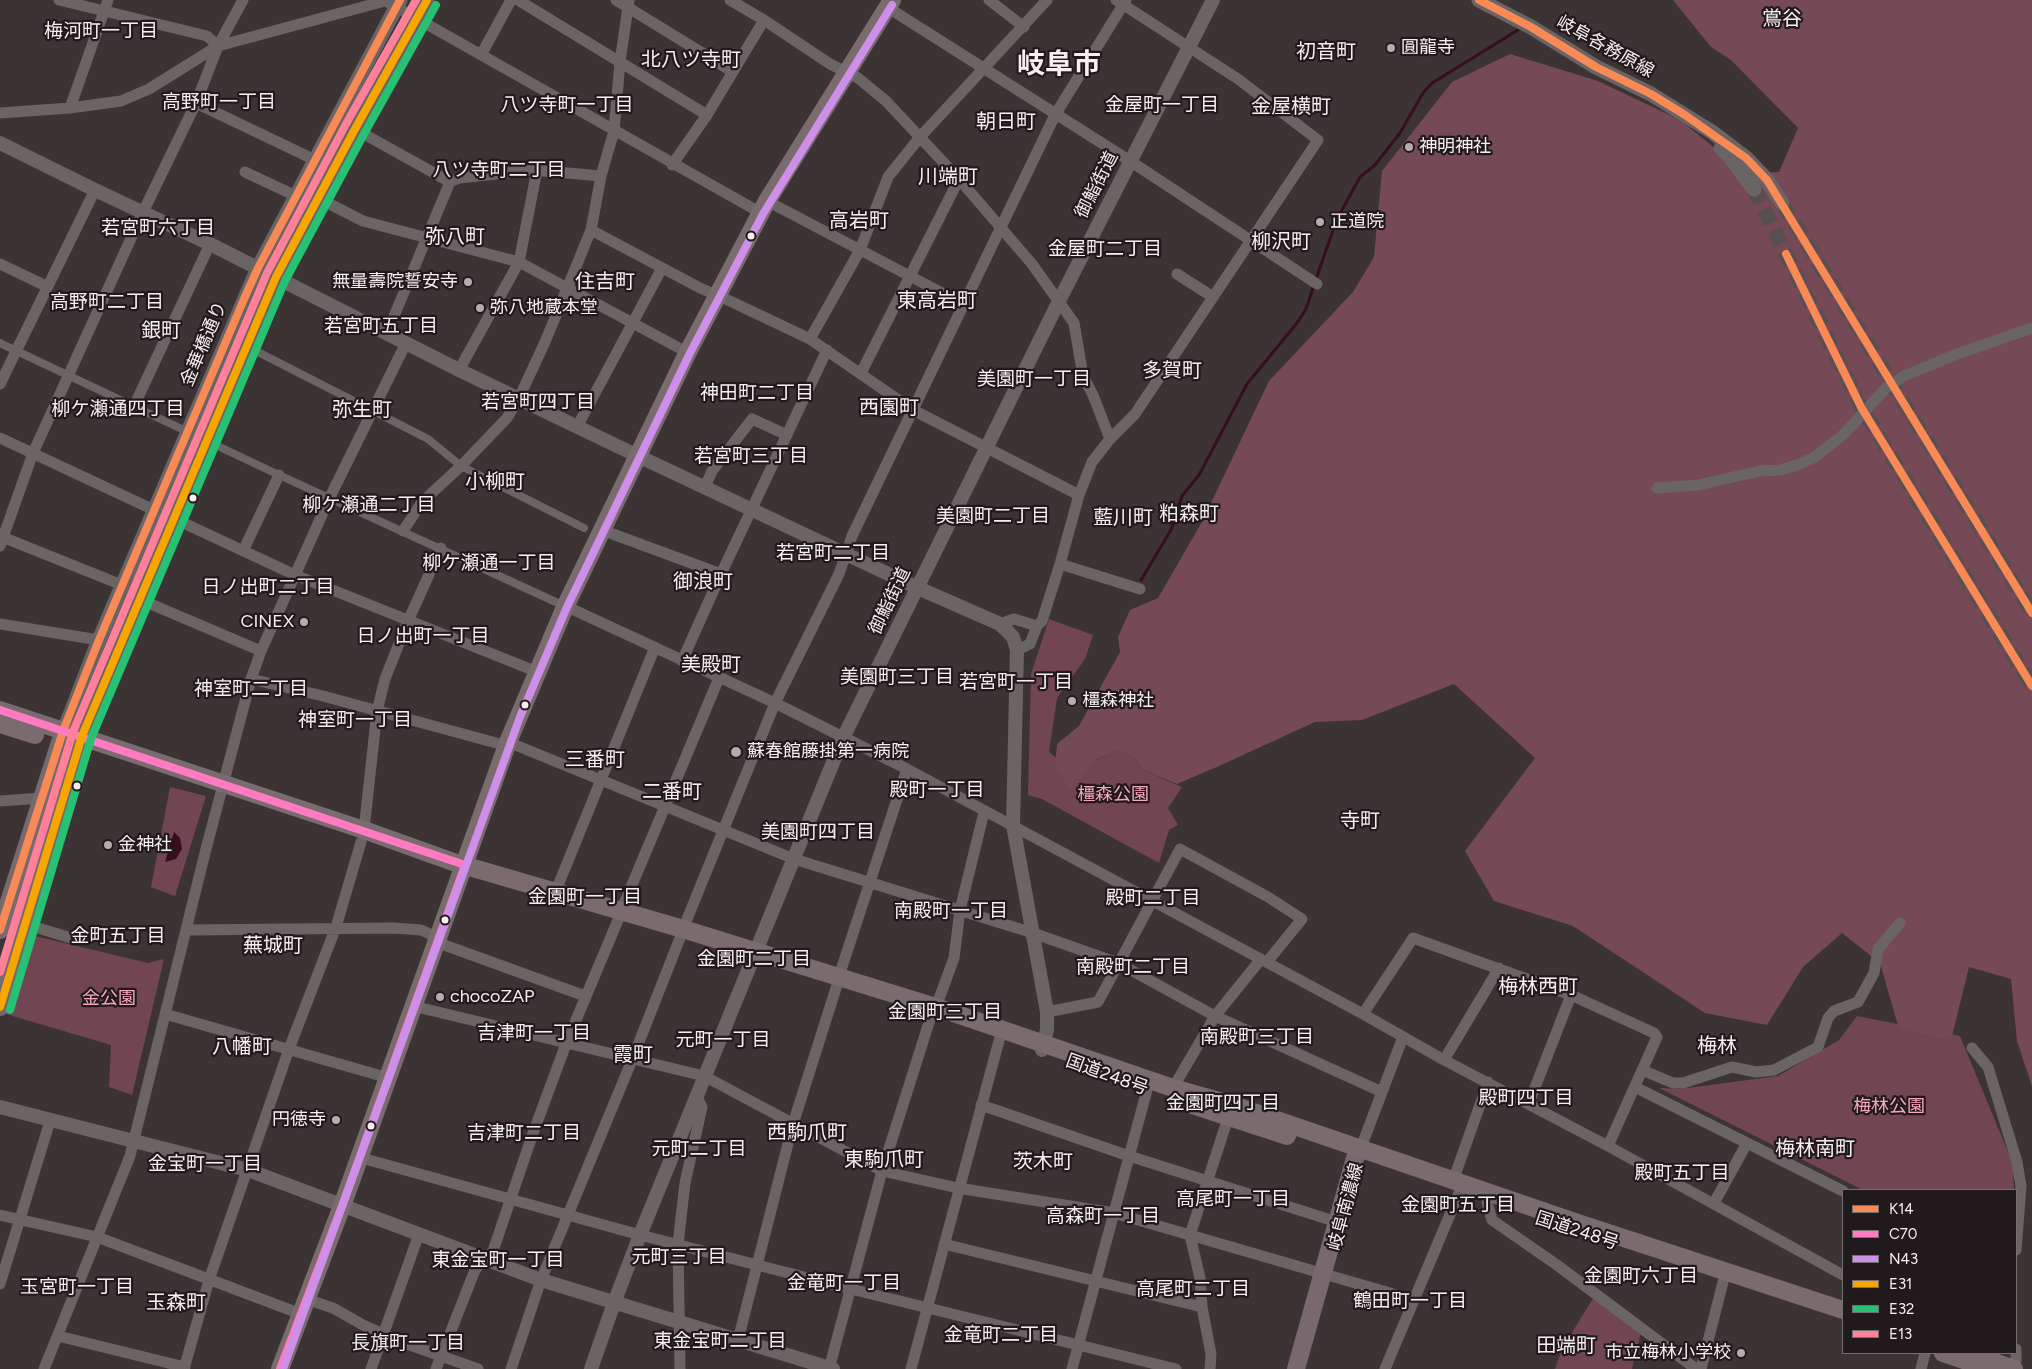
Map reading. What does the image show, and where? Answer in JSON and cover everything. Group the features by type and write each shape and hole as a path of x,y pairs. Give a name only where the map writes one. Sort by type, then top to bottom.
{"highway":[{"path":"280,1369 306,1298 378,1075 433,938 530,669 634,454 760,205 842,71 887,2"},
{"path":"504,743 561,605 602,530 681,348 714,294"},
{"path":"0,710 62,737"},
{"path":"0,724 80,742 222,788 458,869"},
{"name":"国道248号","path":"458,869 555,893 620,916"},
{"name":"国道248号","path":"458,869 838,980 1043,1047 1233,1105 1358,1156"},
{"path":"272,1369 293,1311 358,1157 413,1006 433,938"},
{"name":"国道248号","path":"934,1010 1000,1037 1043,1047 1147,1090 1228,1118 1358,1156 1842,1310"},
{"name":"国道248号","path":"1456,1187 1487,1202 1842,1318"},
{"path":"1946,1354 1990,1369"},
{"path":"1971,1354 2014,1369"}],"main road":[{"path":"0,1007 80,742 139,600 276,277 355,128 427,0"},
{"name":"岐阜各務原線","path":"1480,0 1531,27 1596,67 1651,94 1685,115 1746,158 1767,180 1782,203"},
{"name":"金華橋通り","path":"62,737 99,640 258,268 315,160 392,2"},
{"name":"岐阜各務原線","path":"1685,115 1730,157 1754,189"},
{"path":"1,923 62,737"},
{"name":"岐阜南濃線","path":"1296,1369 1326,1275 1337,1222 1358,1156"},
{"name":"岐阜南濃線","path":"1303,1369 1358,1156"}],"street":[{"path":"59,0 106,6 207,36 218,46"},
{"path":"122,585 1,540 33,453 70,376 143,212 196,103 218,46 243,0"},
{"path":"481,55 510,0"},
{"path":"518,0 707,115"},
{"path":"616,0 628,3 733,72"},
{"path":"730,0 842,71 858,78 886,100 1032,264 1074,323 1083,376 1093,395 1110,439"},
{"path":"989,0 1024,27"},
{"path":"810,339 860,250 888,177 920,137 1047,0"},
{"name":"御鮨街道","path":"591,1369 640,1235 843,738 1058,303 1213,0"},
{"path":"0,113 70,108 121,101 149,89 218,46 392,2 672,165 860,250 965,304"},
{"path":"887,2 983,68 1130,161 1250,242 1317,284"},
{"path":"511,1369 541,1280 632,1060 775,703 839,574 852,536 1055,115 1122,2 1238,80 1318,140 1135,414 1110,439 1092,462 1079,495 1042,621 1037,626 1030,644 1017,650"},
{"path":"403,531 422,502 461,466 507,418 519,398 545,342 591,230 601,176 614,131 620,62 628,3"},
{"path":"70,108 106,6"},
{"path":"672,165 707,115 764,20"},
{"path":"196,103 315,160"},
{"path":"355,128 450,182"},
{"path":"0,143 210,244 459,370 577,427 918,588 1000,624 1012,637 1017,650 1013,825 1047,1012 1047,1030 1043,1047"},
{"path":"387,333 450,182 460,178 538,170 601,176"},
{"path":"459,370 519,262 538,170"},
{"path":"245,172 296,196"},
{"path":"861,373 958,179"},
{"path":"0,384 46,286 95,190"},
{"path":"318,198 363,221 519,262 681,348"},
{"path":"591,230 714,294 810,339 913,410 1079,495"},
{"path":"134,406 210,244"},
{"path":"0,264 46,286"},
{"path":"577,427 662,268"},
{"path":"1177,274 1214,297"},
{"path":"1657,488 1698,485 1760,471 1780,470 1797,465 1815,457 1844,434 1886,388 1904,376 1957,354 2032,328"},
{"path":"0,343 279,475 656,647 682,661 775,703 907,769 1444,1060 1608,1146 1842,1274"},
{"path":"44,1369 130,1156 250,679 330,497 406,343"},
{"path":"682,661 827,350"},
{"path":"256,351 428,438 461,466 584,528"},
{"path":"705,487 712,471 752,419 787,435"},
{"path":"0,438 154,510"},
{"path":"243,551 279,475"},
{"path":"174,519 296,576 530,669"},
{"path":"602,530 721,574"},
{"path":"58,1336 184,1368 209,1280 289,1049 336,927 363,836 377,711 385,679 408,621 441,548"},
{"path":"1060,564 1140,589"},
{"path":"139,600 261,651"},
{"path":"1000,624 1014,619 1037,626"},
{"path":"0,624 99,640"},
{"path":"555,893 656,647"},
{"path":"436,1369 475,1270 493,1251 566,1044 719,678"},
{"path":"250,679 504,743 601,780 794,859 1033,933 1118,963 1215,1016 1382,1092"},
{"path":"738,1340 793,1124 907,769"},
{"path":"0,801 42,798"},
{"path":"0,1107 248,1170 541,1280 831,1369 882,1171 934,1010 954,958 960,910 984,812"},
{"path":"1047,1012 1098,1002 1180,849 1268,897 1302,919 1215,1016 1174,1088"},
{"path":"25,924 70,938"},
{"path":"1642,1070 1673,1083 1683,1083 1732,1067 1756,1072 1774,1070 1818,1047 1828,1018 1834,1011 1858,1002 1874,973 1878,949 1900,924"},
{"path":"186,930 336,927 421,930 433,938 585,996"},
{"path":"1362,1014 1413,938 1571,995 1654,1033 1658,1037 1608,1146"},
{"path":"1444,1060 1499,968"},
{"path":"1528,1103 1571,995"},
{"path":"413,1006 704,1076 882,1171 958,1188 1114,1213 1414,1300"},
{"path":"165,1014 378,1075"},
{"path":"911,1369 1000,1037"},
{"path":"1358,1156 1403,1037"},
{"path":"1972,1048 1988,1067 2017,1162 2021,1186 2017,1237"},
{"path":"1385,1369 1414,1300 1456,1187 1488,1082"},
{"path":"1635,1087 1842,1190"},
{"path":"1072,1369 1147,1090"},
{"path":"680,1369 678,1244 686,1183 702,1107 696,1096"},
{"path":"981,1105 1129,1156 1337,1222"},
{"path":"1210,1369 1211,1354 1202,1307 1200,1278 1190,1235 1228,1118"},
{"path":"0,1284 50,1121"},
{"path":"1714,1204 1747,1143"},
{"path":"358,1157 640,1235 1176,1369"},
{"path":"1487,1202 1492,1220 1557,1265 1696,1369"},
{"path":"0,1216 97,1237 293,1311"},
{"path":"371,1369 419,1234"},
{"path":"944,1244 1202,1307"},
{"path":"1701,1369 1724,1278"},
{"path":"306,1298 333,1308 383,1335 478,1369"},
{"path":"1921,1369 1925,1354"},
{"path":"2014,1369 2016,1354"}],"green space":[{"name":"橿森公園","path":"1049,619 1093,635 1085,659 1057,698 1049,752 1076,773 1095,760 1118,750 1134,757 1143,770 1182,787 1168,808 1178,825 1169,830 1159,863 1042,799 1028,795 1031,674"},
{"path":"170,787 206,796 175,896 151,887"},
{"name":"金公園","path":"31,935 148,963 164,959 132,1095 109,1087 111,1045 6,1014"},
{"name":"梅林公園","path":"1857,1016 1960,1036 2013,1164 2014,1189 1861,1189 1659,1088 1680,1089 1778,1076 1839,1040"},
{"path":"1594,1297 1641,1332 1632,1369 1555,1369 1563,1347"}],"shaded area":[{"path":"1673,0 2032,0 2032,1086 2017,1041 2011,979 1969,967 1951,1040 1899,1029 1880,963 1842,933 1803,967 1767,1025 1705,1013 1573,926 1494,901 1465,851 1535,758 1454,684 1362,720 1315,722 1177,784 1143,770 1134,757 1118,750 1095,760 1071,790 1055,767 1057,744 1079,726 1120,652 1118,637 1130,610 1158,598 1202,522 1269,381 1353,292 1374,257 1382,171 1452,82 1510,54 1598,81 1680,120 1747,174 1779,172 1798,128 1731,60 1711,47"},
{"path":"174,832 180,838 182,849 176,859 165,862"}],"waterway":[{"path":"1316,279 1337,219 1360,177 1375,165 1400,133 1423,93 1432,83 1518,30"},
{"path":"1141,580 1171,530 1182,496 1199,475 1247,384 1297,323 1306,309 1314,285"}],"tunnel":[{"path":"1754,189 1861,407 2032,686"},
{"path":"1782,203 2032,613"}],"transit line":[{"name":"K14","path":"0,930 63,731 99,640 244,299 258,268 400,0"},
{"name":"E13","path":"0,972 73,732 267,273 346,124 416,0"},
{"name":"E31","path":"0,1007 82,736 262,310 276,277 427,0"},
{"name":"K14","path":"1479,0 1531,27 1596,67 1651,94 1685,115 1746,158 1767,180 2032,613"},
{"name":"E32","path":"10,1010 91,739 271,314 285,281 436,5"},
{"name":"N43","path":"283,1369 520,717 567,607 690,353 763,214 892,5"},
{"name":"K14","path":"1786,254 1861,407 2032,686"},
{"name":"C70","path":"0,710 465,865 342,1206 280,1369"}],"place":[{"name":"圓龍寺","path":"1391,48"},
{"name":"神明神社","path":"1409,147"},
{"name":"正道院","path":"1320,222"},
{"name":"無量壽院誓安寺","path":"468,282"},
{"name":"弥八地蔵本堂","path":"480,308"},
{"name":"CINEX","path":"304,622"},
{"name":"橿森神社","path":"1072,701"},
{"name":"蘇春館藤掛第一病院","path":"736,752"},
{"name":"金神社","path":"108,845"},
{"name":"chocoZAP","path":"440,997"},
{"name":"円徳寺","path":"336,1120"},
{"name":"市立梅林小学校","path":"1741,1353"}],"district":[{"name":"鴬谷","path":"1782,19"},
{"name":"梅河町一丁目","path":"101,31"},
{"name":"初音町","path":"1326,52"},
{"name":"北八ツ寺町","path":"691,60"},
{"name":"岐阜市","path":"1059,65"},
{"name":"高野町一丁目","path":"219,102"},
{"name":"八ツ寺町一丁目","path":"567,105"},
{"name":"金屋町一丁目","path":"1162,105"},
{"name":"金屋横町","path":"1291,107"},
{"name":"朝日町","path":"1006,122"},
{"name":"八ツ寺町二丁目","path":"499,170"},
{"name":"川端町","path":"948,177"},
{"name":"高岩町","path":"859,221"},
{"name":"若宮町六丁目","path":"158,228"},
{"name":"弥八町","path":"455,237"},
{"name":"柳沢町","path":"1281,242"},
{"name":"金屋町二丁目","path":"1105,249"},
{"name":"住吉町","path":"605,282"},
{"name":"東高岩町","path":"937,301"},
{"name":"高野町二丁目","path":"107,302"},
{"name":"若宮町五丁目","path":"381,326"},
{"name":"銀町","path":"161,331"},
{"name":"多賀町","path":"1172,371"},
{"name":"美園町一丁目","path":"1034,379"},
{"name":"神田町二丁目","path":"757,393"},
{"name":"若宮町四丁目","path":"538,402"},
{"name":"西園町","path":"889,408"},
{"name":"柳ケ瀬通四丁目","path":"118,409"},
{"name":"弥生町","path":"362,410"},
{"name":"若宮町三丁目","path":"751,456"},
{"name":"小柳町","path":"495,482"},
{"name":"柳ケ瀬通二丁目","path":"369,505"},
{"name":"粕森町","path":"1189,514"},
{"name":"美園町二丁目","path":"993,516"},
{"name":"藍川町","path":"1123,518"},
{"name":"若宮町二丁目","path":"833,553"},
{"name":"柳ケ瀬通一丁目","path":"489,563"},
{"name":"御浪町","path":"703,582"},
{"name":"日ノ出町二丁目","path":"268,587"},
{"name":"日ノ出町一丁目","path":"423,636"},
{"name":"美殿町","path":"711,665"},
{"name":"美園町三丁目","path":"897,677"},
{"name":"若宮町一丁目","path":"1016,682"},
{"name":"神室町二丁目","path":"251,689"},
{"name":"神室町一丁目","path":"355,720"},
{"name":"三番町","path":"595,760"},
{"name":"殿町一丁目","path":"937,790"},
{"name":"二番町","path":"672,792"},
{"name":"寺町","path":"1360,821"},
{"name":"美園町四丁目","path":"818,832"},
{"name":"金園町一丁目","path":"585,897"},
{"name":"殿町二丁目","path":"1153,898"},
{"name":"南殿町一丁目","path":"951,911"},
{"name":"金町五丁目","path":"118,936"},
{"name":"蕪城町","path":"273,946"},
{"name":"金園町二丁目","path":"754,959"},
{"name":"南殿町二丁目","path":"1133,967"},
{"name":"梅林西町","path":"1538,987"},
{"name":"金園町三丁目","path":"945,1012"},
{"name":"吉津町一丁目","path":"534,1033"},
{"name":"南殿町三丁目","path":"1257,1037"},
{"name":"元町一丁目","path":"723,1040"},
{"name":"梅林","path":"1717,1046"},
{"name":"八幡町","path":"242,1047"},
{"name":"霞町","path":"633,1055"},
{"name":"殿町四丁目","path":"1526,1098"},
{"name":"金園町四丁目","path":"1223,1103"},
{"name":"吉津町二丁目","path":"524,1133"},
{"name":"西駒爪町","path":"807,1133"},
{"name":"元町二丁目","path":"699,1149"},
{"name":"梅林南町","path":"1815,1149"},
{"name":"東駒爪町","path":"884,1160"},
{"name":"茨木町","path":"1043,1162"},
{"name":"金宝町一丁目","path":"205,1164"},
{"name":"殿町五丁目","path":"1682,1173"},
{"name":"高尾町一丁目","path":"1233,1199"},
{"name":"金園町五丁目","path":"1458,1205"},
{"name":"高森町一丁目","path":"1103,1216"},
{"name":"元町三丁目","path":"679,1257"},
{"name":"東金宝町一丁目","path":"498,1260"},
{"name":"金園町六丁目","path":"1641,1276"},
{"name":"金竜町一丁目","path":"844,1283"},
{"name":"玉宮町一丁目","path":"77,1287"},
{"name":"高尾町二丁目","path":"1193,1289"},
{"name":"鶴田町一丁目","path":"1410,1301"},
{"name":"玉森町","path":"176,1303"},
{"name":"金竜町二丁目","path":"1001,1335"},
{"name":"東金宝町二丁目","path":"720,1341"},
{"name":"長旗町一丁目","path":"408,1343"},
{"name":"田端町","path":"1566,1346"}]}
